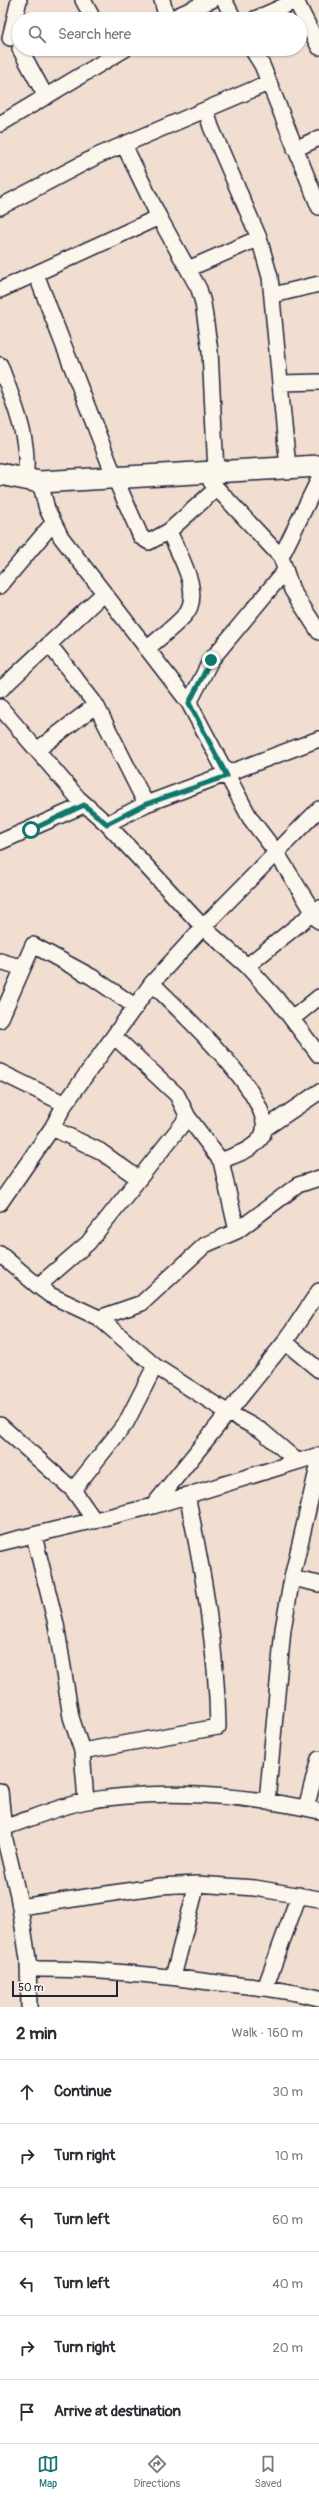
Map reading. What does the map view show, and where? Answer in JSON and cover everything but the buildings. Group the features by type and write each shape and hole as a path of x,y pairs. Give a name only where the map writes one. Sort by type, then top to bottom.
{"street":[{"path":"17,12 19,0"},
{"path":"83,0 89,12"},
{"path":"162,0 166,12"},
{"path":"185,12 212,0"},
{"path":"224,0 230,12"},
{"path":"271,12 297,1 302,12"},
{"path":"307,22 319,47"},
{"path":"20,56 46,97"},
{"path":"0,124 46,97 108,56"},
{"path":"256,56 262,65 319,207"},
{"path":"0,207 124,145 268,83"},
{"path":"206,110 211,127 259,238 270,277 273,295 288,468"},
{"path":"295,149 319,138"},
{"path":"124,145 201,296 208,335 212,478 281,557 284,572 292,590 319,632"},
{"path":"0,290 160,217"},
{"path":"188,269 259,238"},
{"path":"36,274 115,478 142,537 149,542 169,531 212,478"},
{"path":"273,295 319,284"},
{"path":"0,365 20,422 26,459 32,481 61,537 189,703 227,776 261,836 276,852 317,914 247,966"},
{"path":"281,383 319,382"},
{"path":"0,474 32,481 115,478 212,478 288,468 319,466"},
{"path":"281,557 319,479"},
{"path":"0,586 53,523"},
{"path":"147,649 185,616 193,595 191,584 169,531"},
{"path":"189,703 211,660 284,572"},
{"path":"0,690 104,593"},
{"path":"48,644 96,706 146,804"},
{"path":"37,750 96,706"},
{"path":"0,707 84,805 107,824 203,927 247,966 292,1019 318,1053"},
{"path":"107,824 146,804 227,776 319,739"},
{"path":"0,842 84,805"},
{"path":"0,1203 52,1128 65,1104 115,1037 152,983 203,927 319,809"},
{"path":"0,1020 33,945 92,977 136,1007"},
{"path":"0,961 23,968"},
{"path":"152,983 245,1080 262,1115 264,1129 261,1137 250,1149 221,1161"},
{"path":"292,1019 319,997"},
{"path":"115,1037 177,1095 188,1117 221,1161 237,1231"},
{"path":"0,1072 65,1104"},
{"path":"264,1129 319,1092"},
{"path":"38,1286 88,1243 188,1117"},
{"path":"52,1128 118,1162 139,1179"},
{"path":"99,1318 142,1303 205,1245 237,1231 298,1185 319,1178"},
{"path":"0,1254 50,1295 99,1318 155,1366 227,1412 262,1431 297,1461"},
{"path":"153,1506 227,1412 285,1342 319,1291"},
{"path":"285,1342 319,1370"},
{"path":"73,1490 126,1423 155,1366"},
{"path":"0,1425 73,1490 95,1521"},
{"path":"0,1543 153,1506 319,1455"},
{"path":"267,1802 280,1648 292,1578 319,1462"},
{"path":"82,1751 218,1727 216,1676 205,1583 187,1495"},
{"path":"34,1536 56,1624 71,1717 82,1751 86,1801"},
{"path":"292,1578 319,1584"},
{"path":"3,1840 86,1801 159,1793 267,1802 313,1809 319,1759"},
{"path":"0,1791 3,1840 20,1907 28,1968 29,2007"},
{"path":"20,1907 160,1886 197,1884 255,1888 319,1899"},
{"path":"172,1977 197,1884"},
{"path":"265,1988 299,1895"},
{"path":"28,1968 69,1968 172,1977 289,1991 319,1998"}],"route":[{"path":"31,830 84,805 95,812 107,824 146,804 227,776 189,703 204,671 211,660"}]}
